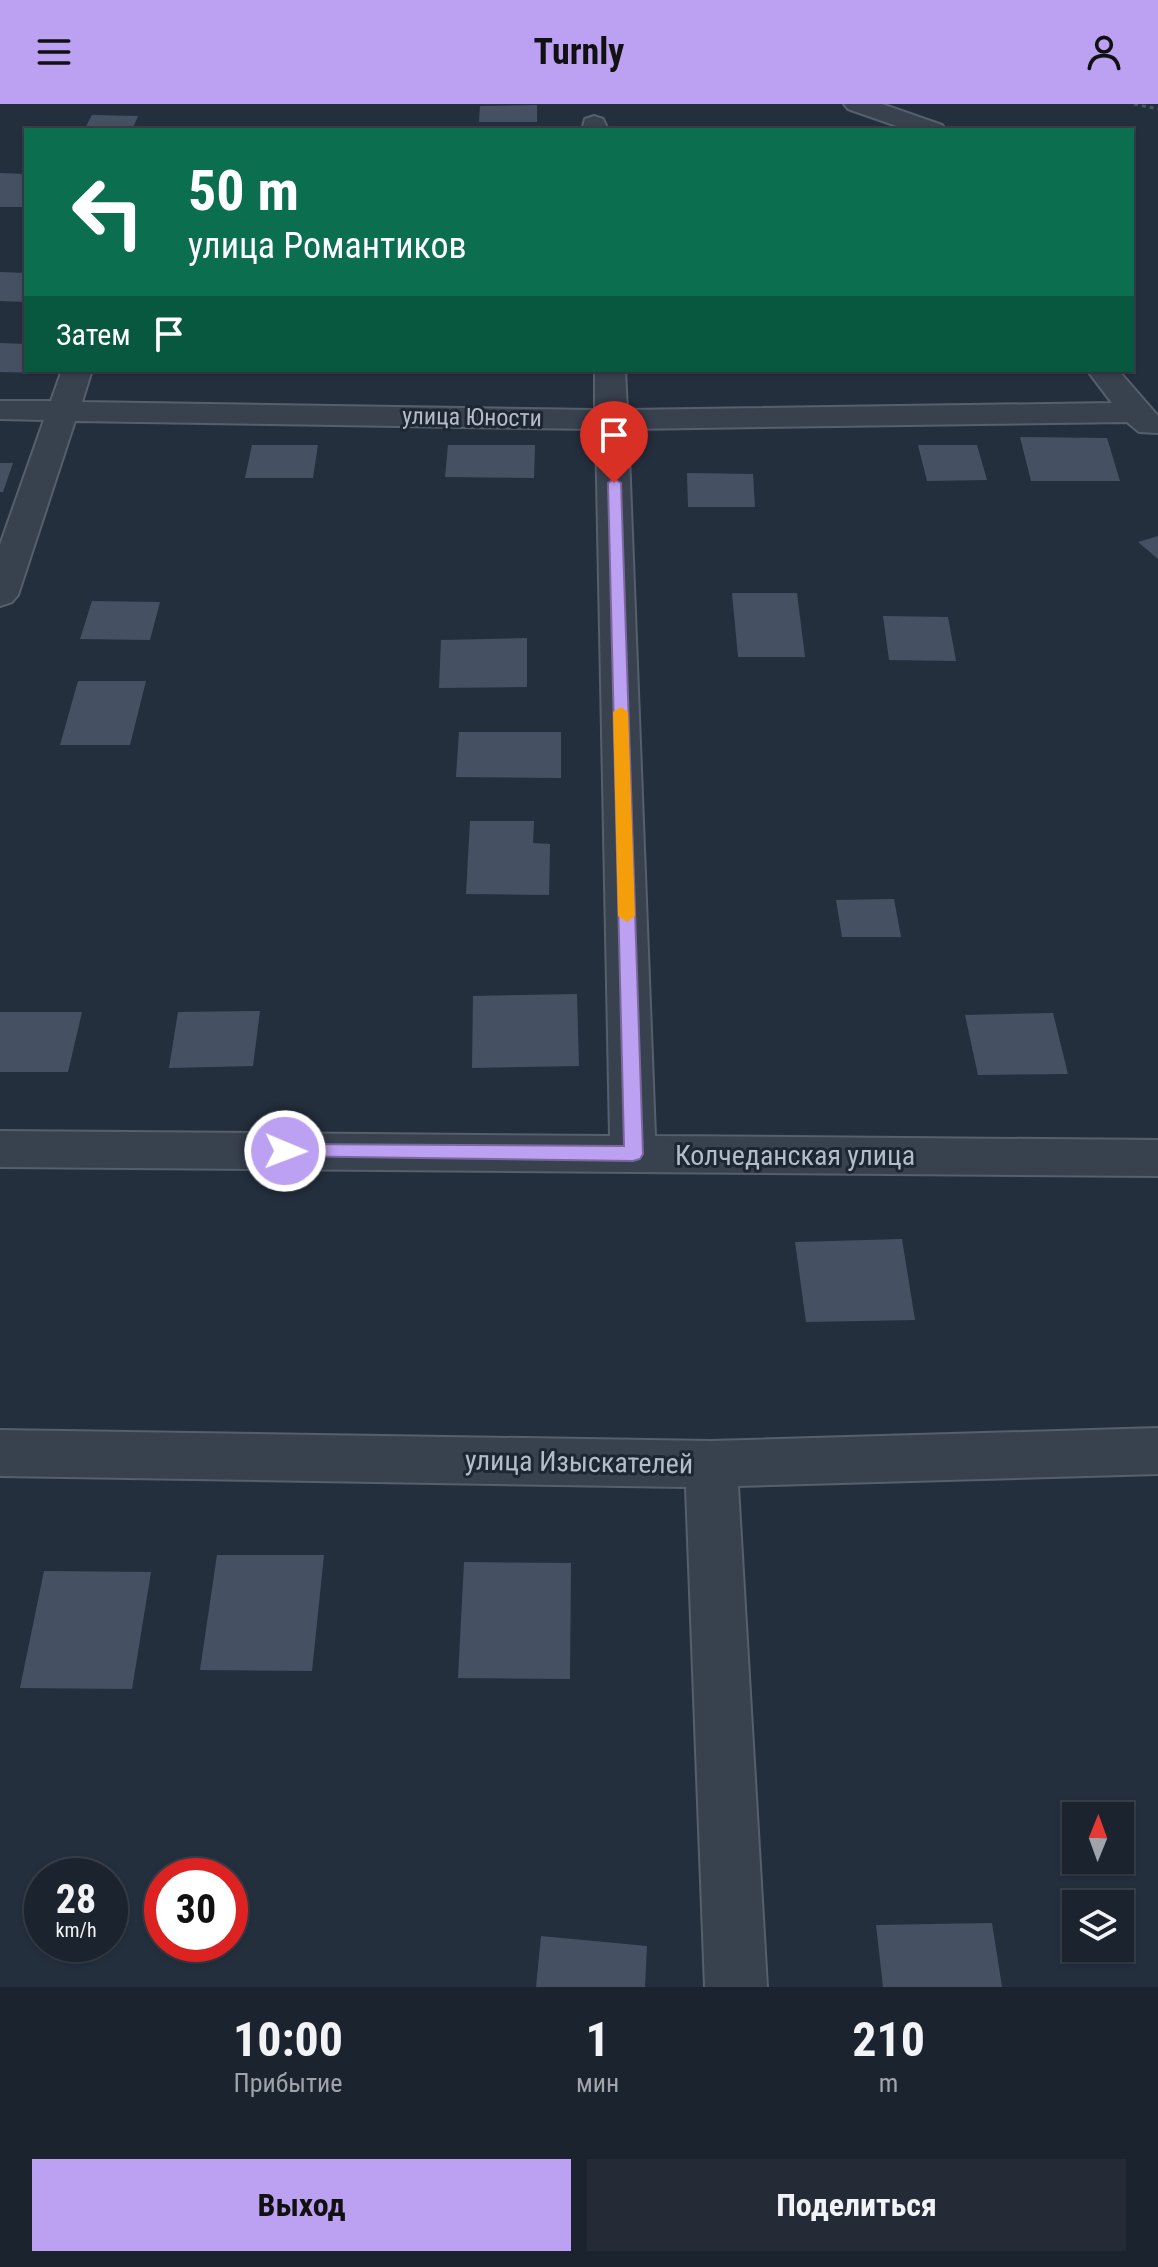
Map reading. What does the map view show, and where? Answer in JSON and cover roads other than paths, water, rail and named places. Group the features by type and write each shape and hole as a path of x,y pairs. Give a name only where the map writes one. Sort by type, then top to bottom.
{"street":[{"path":"857,104 927,128"},
{"path":"0,595 76,372"},
{"path":"610,372 633,1154"},
{"path":"1104,372 1147,422"},
{"name":"улица Юности","path":"0,410 612,420 1147,422"},
{"name":"Колчеданская улица","path":"0,1149 1158,1158"},
{"name":"улица Изыскателей","path":"0,1453 711,1464 1158,1451"},
{"path":"711,1464 736,1987"}]}
